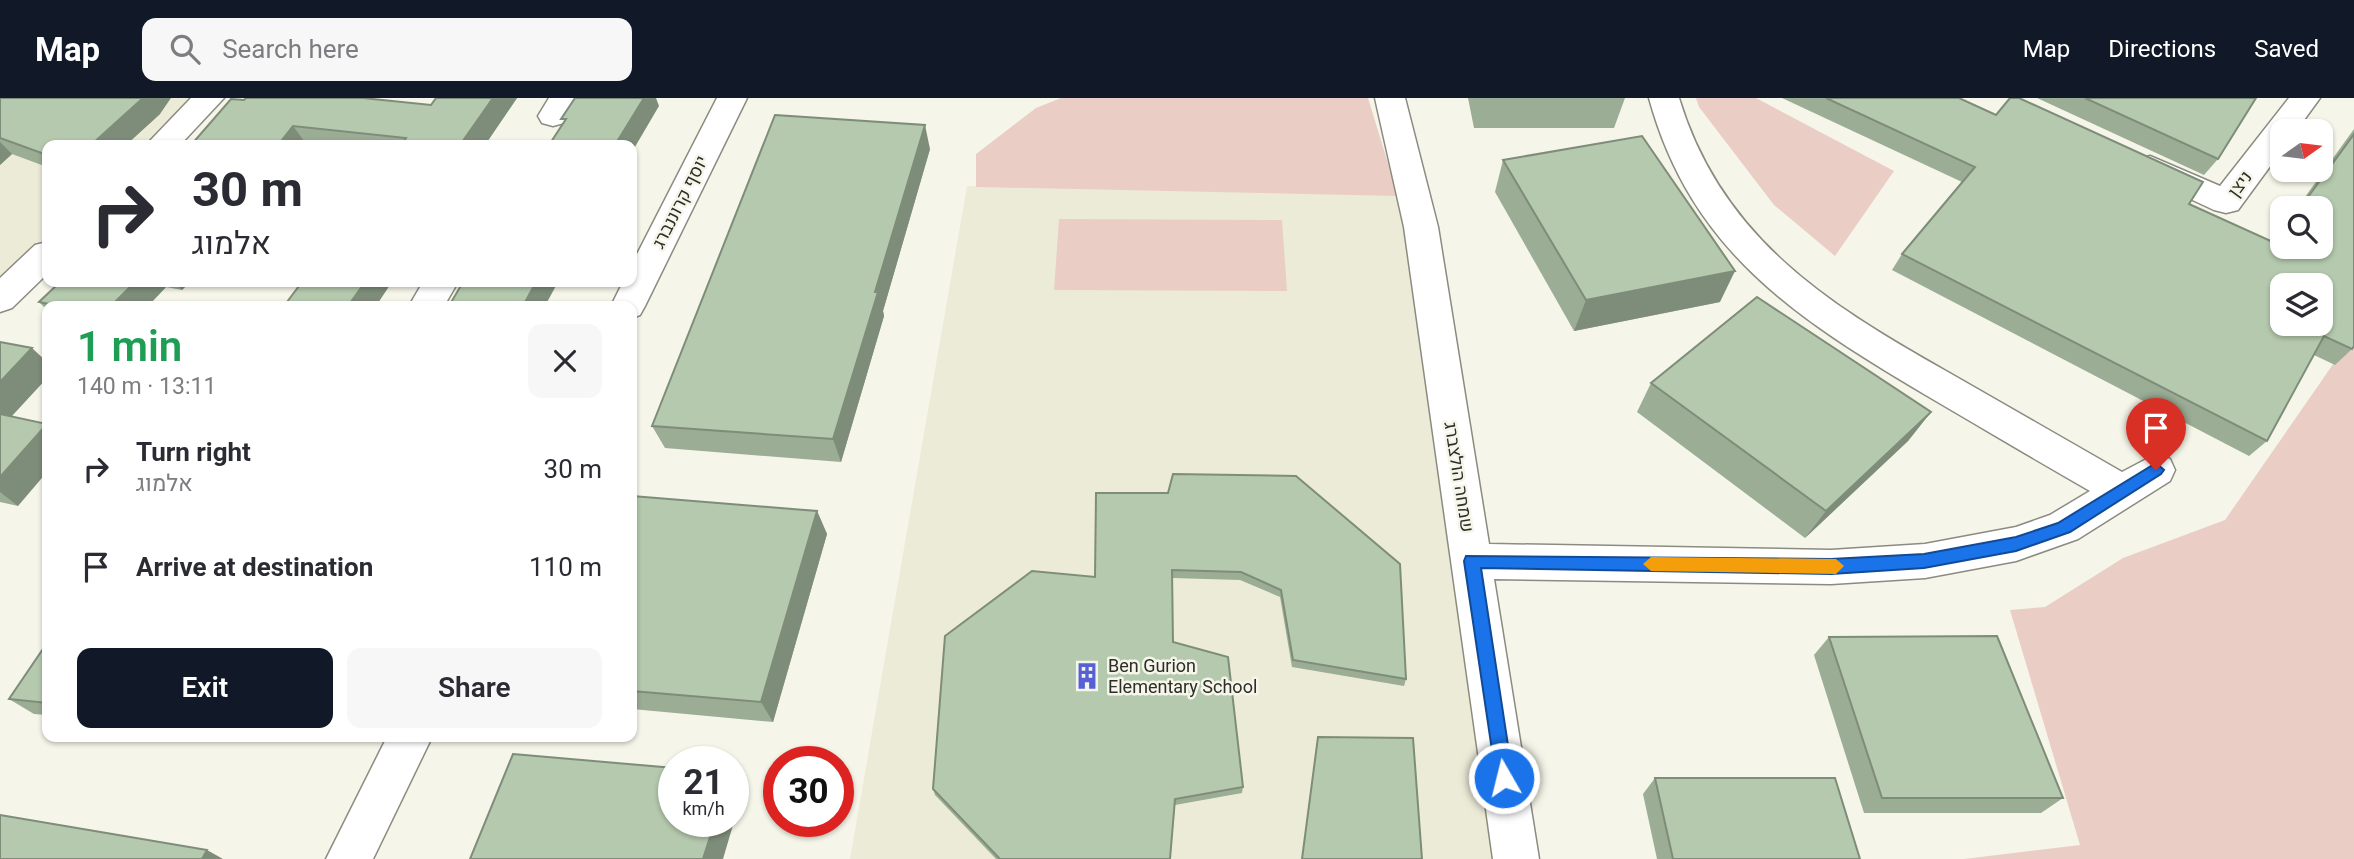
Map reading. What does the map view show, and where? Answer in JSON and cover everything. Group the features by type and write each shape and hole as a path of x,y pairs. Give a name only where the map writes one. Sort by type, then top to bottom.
{"street":[{"path":"167,140 209,98"},
{"name":"יוסף קרוננברג","path":"641,259 732,98"},
{"name":"שמחה הולצברג","path":"1390,98 1420,227 1516,859"},
{"path":"1664,98 1685,156 1714,203 1749,247 1792,290 1856,336 2124,492"},
{"name":"ניצן","path":"2127,156 2226,202 2305,98"},
{"path":"0,299 42,259"},
{"path":"1472,561 1831,567 1924,561 2016,544 2064,527 2156,470"},
{"path":"348,859 407,742"}],"shaded area":[{"path":"0,98 191,98 151,140 42,140 42,243 0,282"},
{"path":"1061,98 1368,98 1398,196 976,187 976,154 1036,108"},
{"path":"1696,98 1756,98 1894,171 1835,256 1774,205 1699,107"},
{"path":"967,186 1419,195 1496,859 850,859"},
{"path":"1059,219 1282,220 1287,291 1054,290"},
{"path":"2354,334 2354,859 1964,859 2080,845 2010,610 2045,607 2123,558 2225,520"}],"building":[{"path":"0,98 143,98 97,140 42,140 42,153 0,138"},
{"path":"363,98 431,105 436,98 493,98 464,140 405,140 406,138 293,126 282,140 195,140 231,99"},
{"path":"575,98 644,98 618,140 552,140 566,119 561,119"},
{"path":"1826,98 1959,98 1996,115 2010,98 2019,98 2203,182 2189,204 2270,241 2270,259 2333,259 2333,196 2309,196 2319,182 2333,182 2333,163 2354,134 2354,346 2352,349 2324,336 2267,441 1902,254 1975,167"},
{"path":"2085,98 2256,98 2218,159"},
{"path":"775,115 925,125 833,439 652,426"},
{"path":"1642,136 1735,271 1586,300 1503,160"},
{"path":"55,287 130,287 116,301 39,302"},
{"path":"298,287 361,287 352,301 288,301"},
{"path":"460,287 533,287 526,301 452,301"},
{"path":"1757,297 1931,412 1826,511 1651,383"},
{"path":"0,342 32,348 0,382"},
{"path":"0,414 42,423 42,430 0,477"},
{"name":"Ben Gurion Elementary School","path":"1173,474 1296,476 1400,564 1406,679 1293,660 1281,590 1241,572 1172,570 1173,642 1228,657 1243,787 1175,799 1170,859 1000,859 933,789 945,636 1032,571 1095,577 1096,493 1168,493"},
{"path":"637,496 817,511 761,702 637,691"},
{"path":"1997,636 2063,798 1882,798 1829,637"},
{"path":"42,650 42,702 9,699"},
{"path":"1318,737 1413,738 1422,859 1302,859"},
{"path":"513,754 658,767 658,837 710,837 703,859 470,859"},
{"path":"1655,778 1835,778 1860,859 1673,859"},
{"path":"0,815 207,850 202,859 0,859"}],"slow traffic":[{"path":"1651,564 1836,566"}],"place":[{"name":"Ben Gurion Elementary School","path":"1087,676"}],"route":[{"path":"1504,778 1472,561 1831,567 1924,561 2016,544 2064,527 2156,470"}]}
